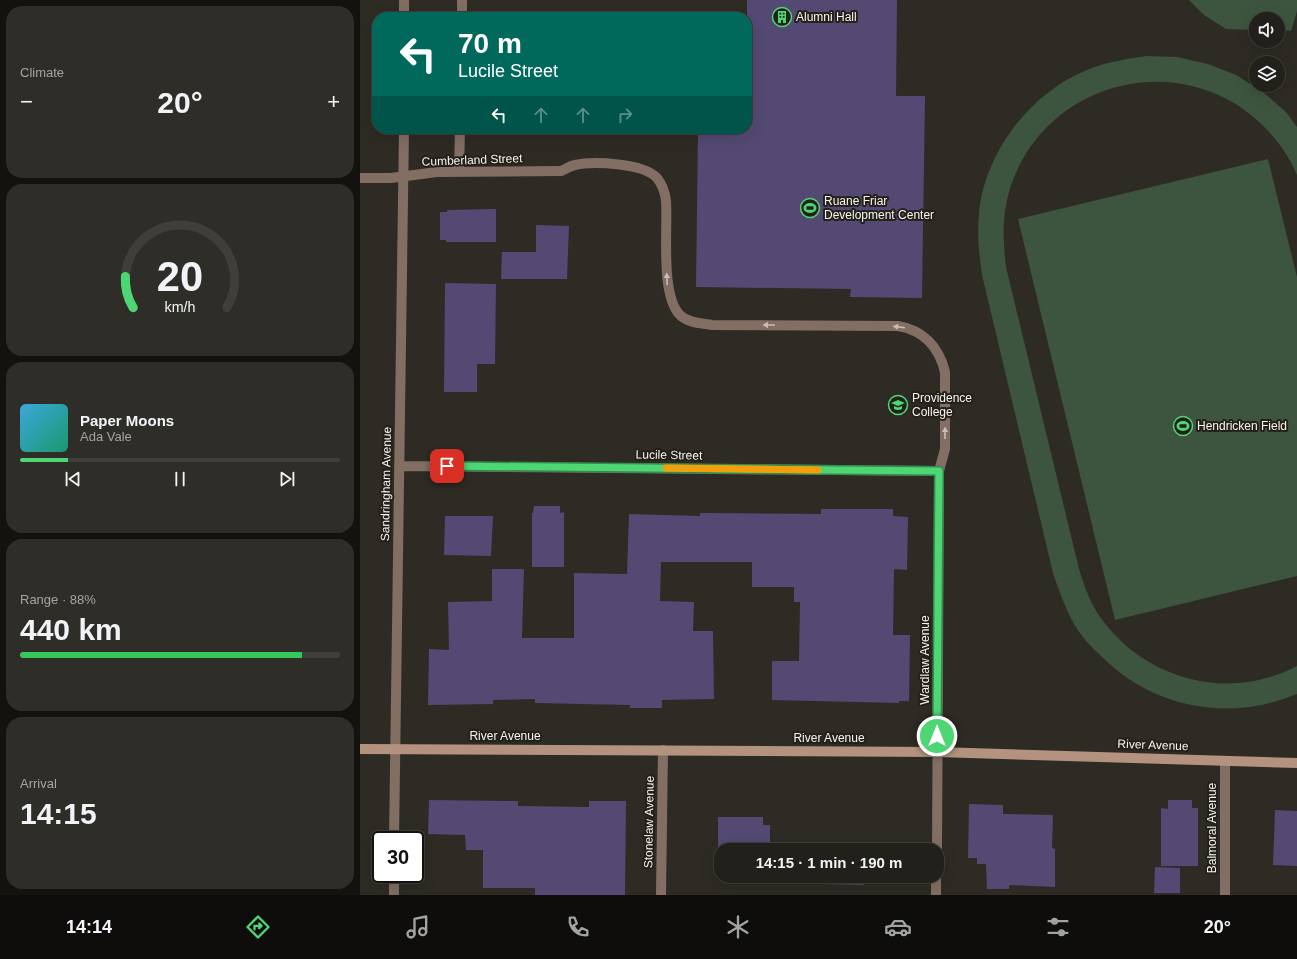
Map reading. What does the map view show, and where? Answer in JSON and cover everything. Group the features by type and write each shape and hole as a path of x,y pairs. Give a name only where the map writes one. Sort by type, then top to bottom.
{"street":[{"path":"404,0 404,12"},
{"path":"462,0 462,12"},
{"name":"Sandringham Avenue","path":"394,831 404,134"},
{"path":"460,134 460,171"},
{"name":"Cumberland Street","path":"360,178 403,177 437,172 460,171 561,171 568,167 582,164 617,164 640,168 656,177 664,192 666,201 667,277 669,294 680,315 695,322 712,325 898,326 911,329 928,340 937,350 945,372 945,444 939,471"},
{"name":"Lucile Street","path":"399,466 939,471"},
{"name":"Wardlaw Avenue","path":"936,843 939,471"},
{"name":"River Avenue","path":"360,748 937,752 1297,763"},
{"name":"Stonelaw Avenue","path":"661,895 663,750"},
{"name":"Balmoral Avenue","path":"1224,760 1225,895"},
{"path":"394,883 394,895"},
{"path":"936,883 936,895"}],"green space":[{"path":"1189,0 1297,0 1297,11 1291,31 1285,31 1285,12 1249,12 1249,30 1226,29 1204,15"},
{"path":"1146,56 1177,57 1208,64 1236,75 1249,83 1249,92 1263,92 1286,112 1297,127 1297,175 1286,153 1263,125 1234,103 1201,88 1167,82 1133,84 1100,92 1070,108 1044,130 1023,158 1009,192 1005,211 1004,238 1006,267 1079,569 1087,592 1098,614 1116,636 1138,655 1162,669 1188,678 1215,683 1243,683 1270,677 1297,666 1297,694 1271,703 1245,707 1219,708 1193,705 1168,699 1144,688 1122,674 1101,656 1080,633 1062,599 1053,573 982,275 978,229 983,191 990,169 1001,147 1014,127 1047,93 1066,80 1101,65"},
{"name":"Hendricken Field","path":"1268,159 1297,277 1297,576 1115,620 1018,219"}],"building":[{"name":"Ruane Friar Development Center","path":"747,0 897,0 896,96 925,96 922,298 850,297 851,289 696,287 698,134 752,134 752,12 747,12"},
{"path":"496,209 496,242 446,242 446,240 440,240 440,212 447,212 447,210"},
{"path":"536,225 569,226 567,279 501,279 502,252 536,252"},
{"path":"445,283 496,284 495,364 477,364 477,392 444,392"},
{"path":"534,506 560,506 560,513 564,512 564,567 532,567 532,513"},
{"path":"821,509 893,509 893,516 908,517 907,570 894,569 893,635 910,635 909,701 899,701 899,703 772,700 772,661 799,661 800,602 794,602 794,587 752,587 752,562 661,562 660,601 694,602 693,631 713,631 714,699 662,700 662,708 630,708 630,705 535,703 535,699 493,700 493,704 428,705 429,649 449,650 448,602 492,601 492,569 524,569 522,638 574,638 574,573 627,574 629,514 700,516 700,513 821,514"},
{"path":"445,516 493,516 491,556 444,555"},
{"path":"429,800 518,801 518,806 589,807 589,801 626,801 625,895 535,895 535,888 483,888 483,850 466,850 465,835 428,834"},
{"path":"1168,800 1192,800 1192,808 1198,808 1198,866 1161,866 1161,808 1168,809"},
{"path":"969,804 1003,805 1003,814 1053,815 1052,848 1055,849 1055,887 1009,885 1009,889 987,889 986,864 977,864 977,858 968,858"},
{"path":"1275,810 1297,811 1297,866 1273,865"},
{"path":"718,817 763,817 763,825 770,825 770,843 718,843"},
{"path":"1155,867 1180,868 1180,893 1154,893"},
{"path":"823,883 864,883 864,885"}],"slow traffic":[{"path":"666,468 818,470"}],"place":[{"name":"Alumni Hall","path":"782,17"},
{"name":"Ruane Friar Development Center","path":"810,208"},
{"name":"Providence College","path":"898,405"},
{"name":"Hendricken Field","path":"1183,426"}],"route":[{"path":"447,466 939,471 937,736"}]}
